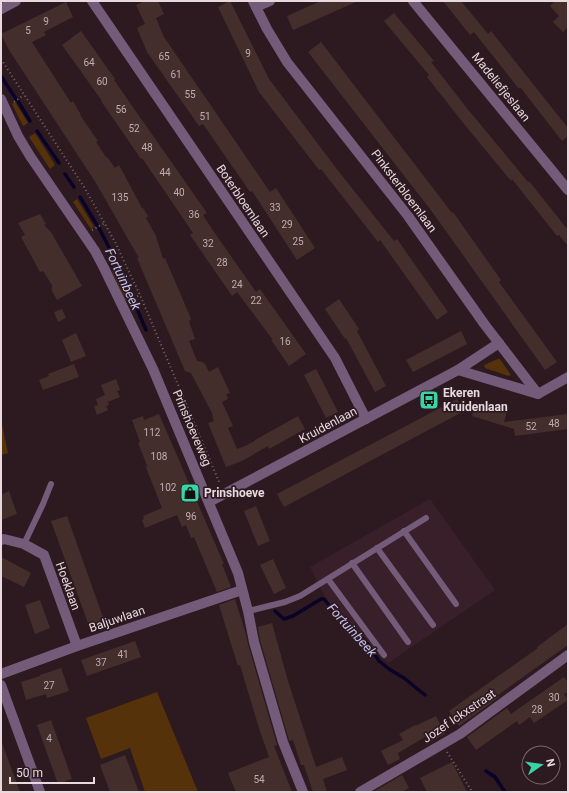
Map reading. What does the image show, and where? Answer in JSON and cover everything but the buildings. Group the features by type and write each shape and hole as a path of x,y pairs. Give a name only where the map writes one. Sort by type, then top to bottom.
{"street":[{"path":"1,9 16,1"},
{"name":"Boterbloemlaan","path":"94,1 335,358 366,419"},
{"path":"255,4 270,1"},
{"name":"Madeliefjeslaan","path":"413,1 568,190"},
{"name":"Pinksterbloemlaan","path":"255,4 267,29 287,62 408,216 499,343 538,394"},
{"name":"Prinshoeveweg","path":"1,99 18,136 30,156 104,268 153,370 234,561 248,611 254,642 283,742 303,792"},
{"name":"Kruidenlaan","path":"209,502 458,370 499,343"},
{"path":"458,370 538,394 568,376"},
{"name":"Hoeklaan","path":"1,540 4,539 24,544 44,556 76,646"},
{"name":"Baljuwlaan","path":"1,674 76,646 242,590"},
{"name":"Jozef Ickxstraat","path":"360,792 460,734 568,655"},
{"path":"1,685 40,792"}],"lane":[{"path":"24,544 51,484"},
{"path":"248,611 285,602 300,596 426,518"},
{"path":"404,531 456,604"},
{"path":"377,548 433,625"},
{"path":"352,563 408,642"},
{"path":"328,579 384,655"}],"path":[{"path":"1,59 84,187 103,224 124,259 220,484 222,495"},
{"path":"13,102 24,95"},
{"path":"94,228 103,224"},
{"path":"129,300 140,296"},
{"path":"442,744 471,792"}],"shaded area":[{"path":"15,102 28,123 23,126 12,104"},
{"path":"35,133 55,165 50,169 29,137"},
{"path":"77,199 94,227 91,229 73,202"},
{"path":"116,269 129,299 125,300 112,271"},
{"path":"500,359 511,375 508,376 485,368 484,365"},
{"path":"1,420 8,453 1,455"},
{"path":"430,499 495,590 388,663 338,617 324,595 310,567"},
{"path":"157,692 198,792 145,792 130,748 101,759 86,718"}],"waterway":[{"name":"Fortuinbeek","path":"1,76 16,99"},
{"name":"Fortuinbeek","path":"18,101 30,121"},
{"name":"Fortuinbeek","path":"37,131 59,163"},
{"name":"Fortuinbeek","path":"65,174 74,187"},
{"name":"Fortuinbeek","path":"80,197 97,225"},
{"name":"Fortuinbeek","path":"99,228 119,267 146,330"},
{"name":"Fortuinbeek","path":"275,611 284,619 293,616 321,599 324,599 346,626 367,643 379,661 425,695"},
{"name":"Fortuinbeek","path":"486,771 495,777 505,792"}],"place":[{"name":"Ekeren Kruidenlaan","path":"429,400"},
{"name":"Prinshoeve","path":"190,493"}]}
